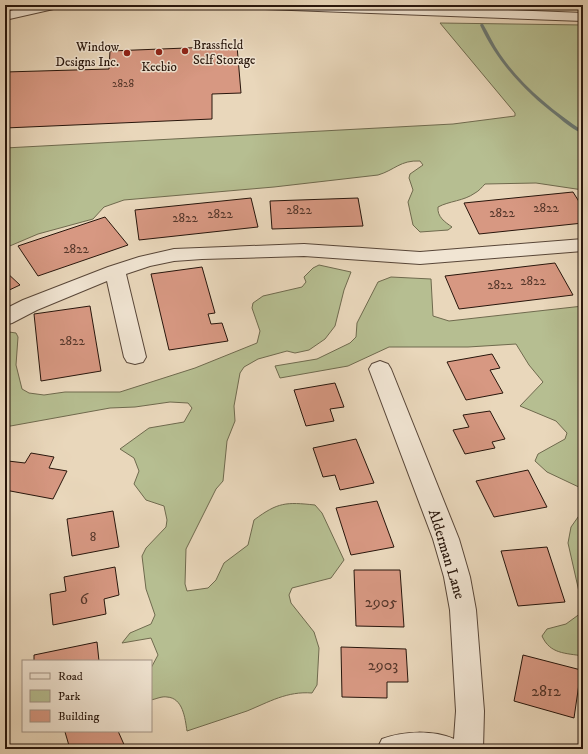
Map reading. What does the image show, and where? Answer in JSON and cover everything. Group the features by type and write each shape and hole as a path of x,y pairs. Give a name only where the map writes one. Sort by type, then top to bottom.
{"street":[{"path":"5,16 53,5"},
{"path":"264,5 583,17"},
{"path":"5,318 30,305 146,260 202,253 304,250 420,258 580,251"},
{"path":"115,271 135,357"},
{"name":"Alderman Lane","path":"380,369 446,539 457,577 463,610 470,711 468,749"},
{"path":"392,749 444,749"}],"green space":[{"path":"440,23 583,25 583,190 536,183 485,184 471,196 438,207 440,216 452,227 448,230 420,232 413,225 408,202 413,190 409,178 410,174 423,165 420,161 413,161 402,164 378,175 274,187 124,200 104,207 93,219 38,234 5,248 5,148 453,124 515,116 515,113"},
{"path":"319,265 351,272 344,290 335,326 325,339 309,350 295,353 287,351 258,359 244,367 240,373 234,406 235,421 227,441 223,481 216,489 186,549 185,584 187,591 208,588 216,580 224,563 248,545 254,520 262,514 283,505 315,505 322,513 344,560 331,578 292,588 289,595 291,603 314,632 319,648 317,685 312,693 286,695 247,711 187,731 182,710 177,701 172,698 165,697 152,700 152,666 158,655 151,638 122,643 130,633 151,624 155,615 146,589 142,556 146,548 166,527 167,520 164,506 146,500 134,484 139,471 134,458 120,449 149,428 184,422 192,408 188,403 170,402 135,407 110,408 5,427 5,336 9,332 16,333 18,337 16,365 22,389 29,393 44,395 65,392 120,392 195,368 257,343 260,331 252,308 253,303 263,296 302,287 306,282 304,277 313,268"},
{"path":"391,277 431,279 433,316 449,321 583,306 583,489 547,472 535,461 538,454 565,439 567,433 556,421 520,406 543,382 529,365 516,344 468,347 389,347 348,366 280,378 275,366 317,359 350,343 356,337 357,323 378,282"},
{"path":"583,510 583,656 559,652 549,646 542,636 547,629 566,624 581,613 582,605 568,543 571,527"}],"building":[{"path":"237,46 241,93 212,94 212,119 5,128 5,72 109,69 110,51"},
{"path":"573,192 583,208 583,223 479,234 464,203"},
{"path":"251,198 258,227 139,240 135,210"},
{"path":"358,198 363,226 272,229 270,201"},
{"path":"105,217 128,245 38,276 18,246"},
{"path":"555,263 573,295 459,309 445,276"},
{"path":"202,267 215,313 208,314 211,324 222,323 228,341 169,350 151,274"},
{"path":"5,271 20,285 5,292"},
{"path":"90,306 101,371 41,381 34,314"},
{"path":"492,354 500,368 490,370 503,393 466,400 447,362"},
{"path":"335,383 344,407 330,409 334,421 306,426 294,390"},
{"path":"490,411 505,439 492,442 495,448 465,454 453,430 469,427 463,415"},
{"path":"356,439 374,483 340,490 335,475 323,477 313,448"},
{"path":"31,453 54,457 49,468 67,471 53,499 5,490 5,466 8,461 25,463"},
{"path":"528,470 547,507 494,517 476,481"},
{"path":"377,501 394,547 351,555 336,508"},
{"path":"113,511 119,547 72,556 67,519"},
{"path":"547,547 565,602 518,606 501,551"},
{"path":"115,567 119,595 104,599 106,614 53,625 50,594 66,591 64,577"},
{"path":"354,570 400,570 404,627 356,626"},
{"path":"97,642 99,660 34,660 34,655"},
{"path":"341,647 406,649 408,682 387,682 387,698 342,697"},
{"path":"523,655 581,670 574,718 514,701"},
{"path":"65,732 118,732 126,749 70,749"}],"waterway":[{"path":"482,25 499,56 511,71 554,112 583,133"}],"place":[{"name":"Brassfield Self Storage","path":"185,51"},
{"name":"Keebio","path":"159,52"},
{"name":"Window Designs Inc.","path":"127,53"}]}
